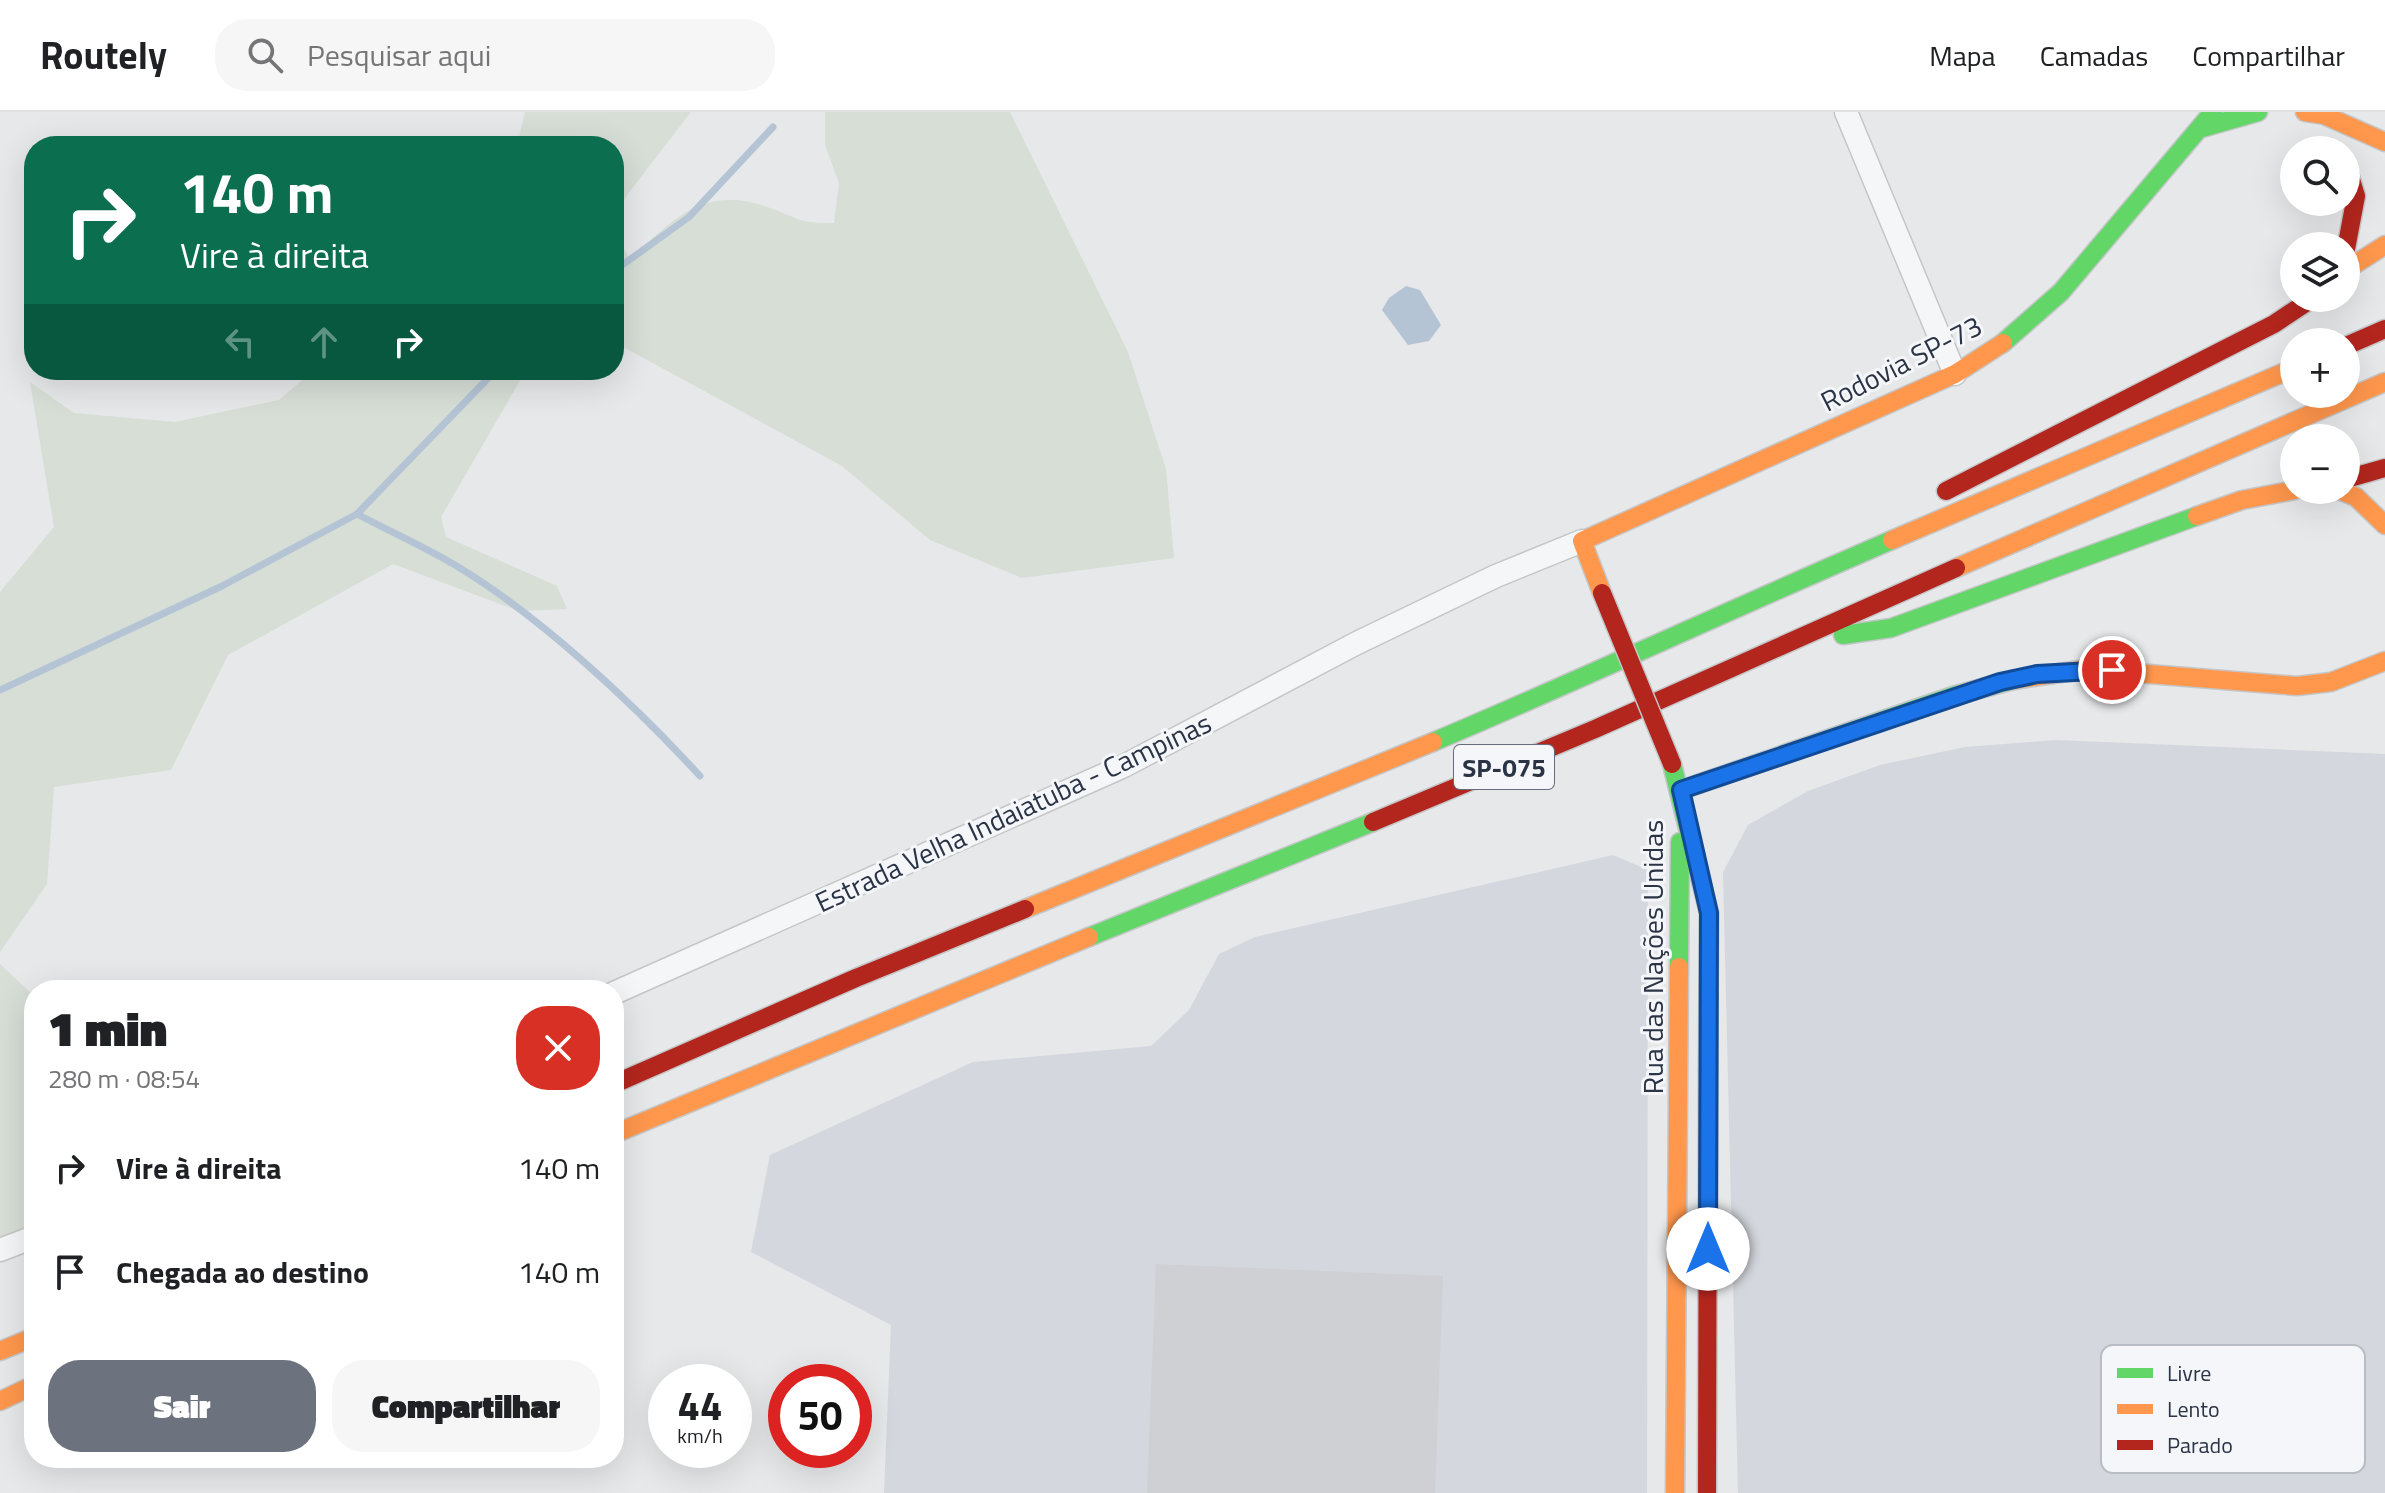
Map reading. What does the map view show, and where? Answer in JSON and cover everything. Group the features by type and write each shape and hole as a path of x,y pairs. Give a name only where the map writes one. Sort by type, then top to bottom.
{"main road":[{"name":"Rodovia SP-73","path":"1582,541 1955,374 1999,347 2051,302 2213,112"},
{"path":"2202,128 2258,112"},
{"path":"2317,113 2333,136"},
{"path":"2317,113 2385,142"},
{"path":"2360,261 2385,245"},
{"path":"1761,596 1921,505 2292,312"},
{"path":"2360,340 2385,329"},
{"name":"SP-075","path":"624,1080 856,978 1629,659 1761,596 2280,374"},
{"name":"SP-075","path":"624,1130 851,1033 1314,847 2385,382"},
{"path":"2360,475 2385,468"},
{"path":"1786,643 1891,628 2242,500 2280,493"},
{"path":"2360,501 2385,525"},
{"path":"1582,541 1681,790 1953,696 2037,674 2087,669 2138,671 2297,686 2331,682 2385,661"},
{"path":"2366,669 2385,644"},
{"name":"Rua das Nações Unidas","path":"1675,1493 1681,790"},
{"name":"Rua das Nações Unidas","path":"1681,790 1709,913 1707,1493"},
{"path":"0,1351 24,1341"},
{"path":"0,1401 24,1390"}],"street":[{"path":"1846,112 1955,374"},
{"name":"Estrada Velha Indaiatuba - Campinas","path":"624,989 1124,766 1357,643 1496,576 1582,541"},
{"path":"0,1250 24,1241"}],"shaded area":[{"path":"525,112 691,112 624,201 624,136 519,136"},
{"path":"825,112 1010,112 1128,352 1166,469 1174,558 1022,578 930,540 842,466 624,347 624,249 630,259 660,231 690,210 723,200 764,206 804,221 834,223 839,183 825,145"},
{"path":"302,380 520,380 441,517 446,537 557,586 567,609 519,611 393,564 228,655 171,770 54,787 47,884 0,952 0,592 54,527 30,382 74,413 175,422 279,400"},
{"path":"2056,740 2385,754 2385,1493 1738,1493 1723,872 1748,825 1808,791 1880,765 1965,747"},
{"path":"1613,855 1648,870 1647,1493 884,1493 891,1325 751,1252 770,1155 973,1062 1151,1046 1189,1010 1219,954 1255,937"},
{"path":"0,964 24,987 24,1232 0,1240"}],"water":[{"path":"1406,286 1420,290 1441,325 1429,341 1408,345 1382,310 1389,298"}],"building":[{"path":"1156,1264 1443,1276 1435,1493 1147,1493"}],"waterway":[{"path":"624,264 689,217 773,127"},
{"path":"0,690 222,586 357,514 486,380"},
{"path":"357,514 431,551 520,609 584,662 700,776"}],"traffic: fast":[{"path":"2003,343 2061,292 2213,112"},
{"path":"2202,128 2258,112"},
{"path":"1843,635 1891,628 2197,516"},
{"path":"1433,742 1892,540"},
{"path":"1681,790 1953,696 2013,680"},
{"path":"1672,764 1709,913 1708,1071"},
{"path":"1089,937 1373,822"},
{"path":"1679,967 1680,842"}],"traffic: slow":[{"path":"2305,112 2324,115 2385,142"},
{"path":"2360,261 2385,245"},
{"path":"1602,593 1582,541 1955,374 2003,343"},
{"path":"1892,540 2280,374"},
{"path":"1956,568 2385,382"},
{"path":"2197,516 2242,500 2280,493"},
{"path":"2360,501 2385,525"},
{"path":"2013,680 2087,669 2297,686 2331,682 2385,661"},
{"path":"1025,909 1433,742"},
{"path":"624,1130 1089,937"},
{"path":"1675,1493 1679,967"},
{"path":"0,1351 24,1341"},
{"path":"0,1401 24,1390"}],"traffic: jam":[{"path":"2349,232 2352,216"},
{"path":"1946,491 2292,312"},
{"path":"2360,340 2385,329"},
{"path":"2360,475 2385,468"},
{"path":"1373,822 1595,729 1956,568"},
{"path":"1602,593 1672,764"},
{"path":"624,1080 856,978 1025,909"},
{"path":"1707,1493 1708,1071"}],"route":[{"path":"1708,1249 1709,913 1681,790 2000,682 2037,674 2112,670"}]}
